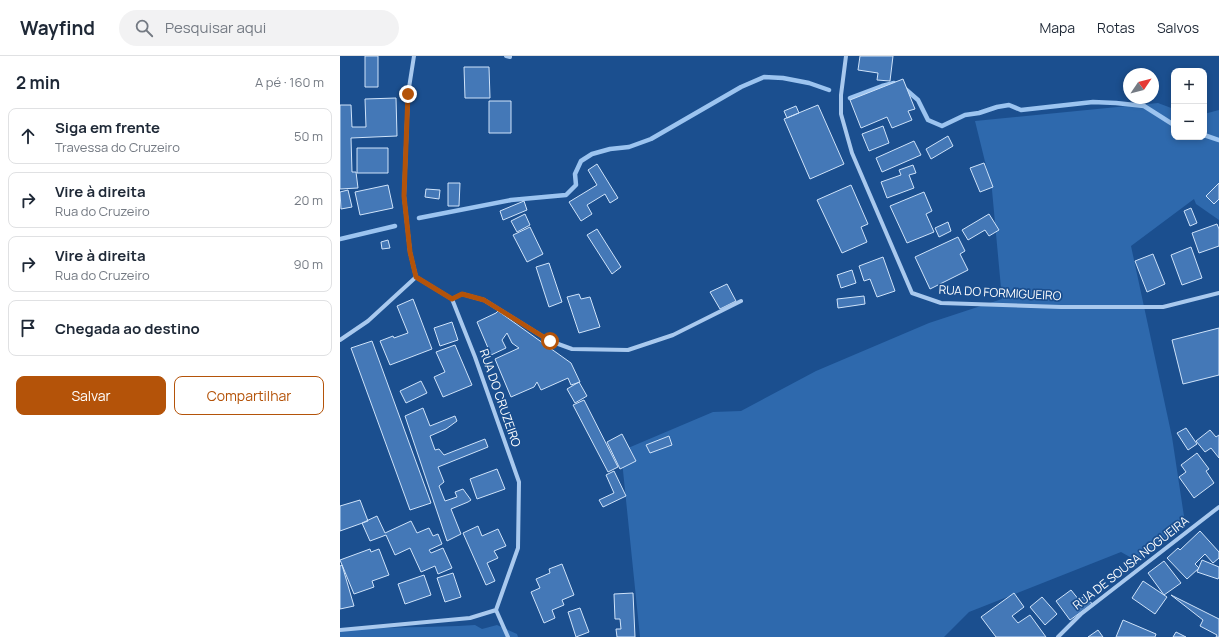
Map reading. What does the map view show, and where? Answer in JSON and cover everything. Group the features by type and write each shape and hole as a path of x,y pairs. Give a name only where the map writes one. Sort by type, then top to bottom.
{"street":[{"path":"414,56 408,94 404,196 410,252 416,277 452,299 462,294 484,300 550,341 572,349 628,350 673,336 741,301"},
{"name":"RUA DO FORMIGUEIRO","path":"846,56 841,95 841,114 852,153 912,293 941,303 1061,307 1163,307 1219,293"},
{"path":"340,340 368,321 416,277"},
{"name":"RUA DO CRUZEIRO","path":"452,299 475,357 518,482 518,548 496,610"},
{"name":"RUA DE SOUSA NOGUEIRA","path":"1058,637 1081,614 1219,507"},
{"path":"340,630 470,618 496,610 508,637"}],"shaded area":[{"path":"1159,103 1171,108 1171,140 1207,140 1207,113 1219,110 1219,220 1196,204 1194,199 1131,246 1172,437 1185,523 1137,561 1121,552 969,612 944,637 640,637 621,451 713,412 741,411 816,371 929,323 1002,299 992,190 975,121"},
{"path":"475,625 482,629 497,625 517,634 518,637 340,637 340,631 357,629"}],"building":[{"path":"365,56 378,56 378,87 365,87"},
{"path":"860,56 893,56 890,81 877,80 878,73 858,70"},
{"path":"464,67 489,67 490,98 465,98"},
{"path":"903,79 915,109 908,111 912,120 892,128 887,117 861,128 850,100"},
{"path":"396,98 397,136 351,138 352,172 356,172 358,188 340,189 340,105 351,105 352,127 366,127 365,99"},
{"path":"489,101 511,101 511,133 489,133"},
{"path":"818,105 844,164 810,179 784,119"},
{"path":"796,106 799,113 787,118 784,111"},
{"path":"883,126 889,143 869,151 862,134"},
{"path":"948,136 953,146 931,159 926,149"},
{"path":"914,141 921,155 882,172 876,158"},
{"path":"357,148 388,148 388,173 357,173"},
{"path":"984,163 993,187 980,192 970,168"},
{"path":"597,164 618,198 610,203 605,194 587,205 592,214 581,221 569,202 597,185 588,170"},
{"path":"913,165 916,173 909,175 914,188 887,198 881,182 901,175 899,170"},
{"path":"448,183 460,183 459,206 448,206"},
{"path":"1219,183 1219,199 1214,204 1206,196"},
{"path":"388,185 393,208 360,215 355,192"},
{"path":"851,185 868,224 861,227 867,242 842,253 817,200"},
{"path":"426,189 440,190 439,199 425,197"},
{"path":"348,190 352,207 341,209 340,192"},
{"path":"924,192 932,211 926,214 934,232 907,243 890,206"},
{"path":"524,201 527,210 503,220 500,211"},
{"path":"1191,208 1197,223 1190,226 1184,211"},
{"path":"525,214 530,225 517,232 511,221"},
{"path":"989,214 999,230 989,236 985,230 968,240 962,230"},
{"path":"948,222 951,231 939,237 935,228"},
{"path":"1217,224 1219,229 1219,246 1199,253 1192,233"},
{"path":"530,227 543,254 527,262 513,235"},
{"path":"597,229 621,267 612,274 587,235"},
{"path":"958,237 965,251 960,254 968,270 930,289 915,257"},
{"path":"388,240 390,248 382,249 381,242"},
{"path":"1191,247 1202,278 1182,285 1171,255"},
{"path":"1153,254 1165,284 1147,292 1135,261"},
{"path":"883,257 895,291 877,297 870,279 864,281 859,266"},
{"path":"549,263 562,302 549,307 536,267"},
{"path":"852,270 856,283 841,288 837,275"},
{"path":"727,284 736,301 720,309 710,292"},
{"path":"579,294 581,299 590,297 600,327 579,333 567,297"},
{"path":"864,296 865,304 838,308 837,299"},
{"path":"413,299 432,349 390,365 380,341 393,336 394,338 408,333 397,306"},
{"path":"498,311 571,363 580,382 571,385 568,378 541,390 537,382 534,387 511,397 495,359 519,348 512,343 507,333 502,340 506,348 491,355 477,322"},
{"path":"452,322 458,340 440,346 434,328"},
{"path":"1219,328 1219,375 1183,384 1172,340"},
{"path":"372,341 431,503 410,510 351,348"},
{"path":"455,345 472,385 443,397 434,377 445,372 436,352"},
{"path":"421,381 427,393 406,403 400,391"},
{"path":"579,382 587,396 575,403 567,389"},
{"path":"584,400 618,467 608,472 573,405"},
{"path":"423,408 430,426 455,416 457,421 446,429 430,436 435,450 439,449 444,455 485,439 488,447 438,467 444,482 439,486 445,501 457,497 455,492 463,489 471,500 451,509 461,534 447,541 405,416"},
{"path":"1186,428 1197,444 1188,450 1177,433"},
{"path":"1210,430 1216,437 1219,435 1219,458 1211,448 1205,452 1196,441"},
{"path":"622,434 636,461 620,469 607,442"},
{"path":"669,436 672,445 650,453 646,445"},
{"path":"1197,453 1209,469 1206,471 1214,483 1194,498 1179,477 1186,472 1181,465"},
{"path":"497,469 505,489 477,499 470,479"},
{"path":"614,471 626,496 603,507 599,500 614,493 606,475"},
{"path":"360,500 368,521 340,531 340,506"},
{"path":"377,516 385,533 411,521 417,533 429,528 433,536 438,534 442,544 429,550 431,553 443,548 452,568 438,574 435,566 421,572 410,548 395,555 386,535 370,541 362,523"},
{"path":"478,526 482,536 498,529 506,546 494,551 498,558 487,563 495,581 486,585 463,533"},
{"path":"1200,531 1219,552 1219,558 1213,563 1205,554 1195,564 1199,568 1187,579 1167,558 1178,548 1180,550"},
{"path":"370,549 371,552 379,549 389,575 372,581 374,587 354,594 340,560"},
{"path":"1202,560 1219,567 1218,579 1197,572"},
{"path":"1164,561 1181,583 1164,595 1148,573"},
{"path":"562,564 574,595 562,600 564,605 552,610 555,618 544,623 531,592 540,588 536,579 550,573 549,569"},
{"path":"342,565 354,606 340,609 340,566"},
{"path":"453,573 461,597 445,602 437,578"},
{"path":"424,575 431,595 405,604 398,584"},
{"path":"1143,581 1167,597 1155,614 1132,598"},
{"path":"1071,590 1079,600 1086,595 1092,604 1070,620 1056,601"},
{"path":"633,593 635,637 617,637 616,629 621,629 620,619 615,619 614,594"},
{"path":"1014,593 1024,607 1012,616 1018,623 1030,615 1046,637 996,637 981,617"},
{"path":"1171,595 1219,619 1219,637 1216,637 1217,635 1200,626 1203,620"},
{"path":"1042,597 1057,614 1045,625 1030,607"},
{"path":"580,608 589,632 576,637 568,612"},
{"path":"1123,620 1156,634 1155,637 1116,637"},
{"path":"1098,630 1103,637 1088,637"},
{"path":"1176,632 1186,637 1173,637"}],"waterway":[{"path":"419,218 511,200 566,195 576,185 575,174 581,161 592,154 610,149 629,147 651,139 741,87 764,77 783,78 809,83 829,90"},
{"path":"850,98 894,83"},
{"path":"903,87 918,100 928,120 942,126 965,115 1009,105 1021,110 1093,102 1144,106 1171,123"},
{"path":"1207,136 1219,140"},
{"path":"340,239 395,226"}],"route":[{"path":"408,94 404,196 410,252 416,277 452,299 462,294 484,300 550,341"}]}
